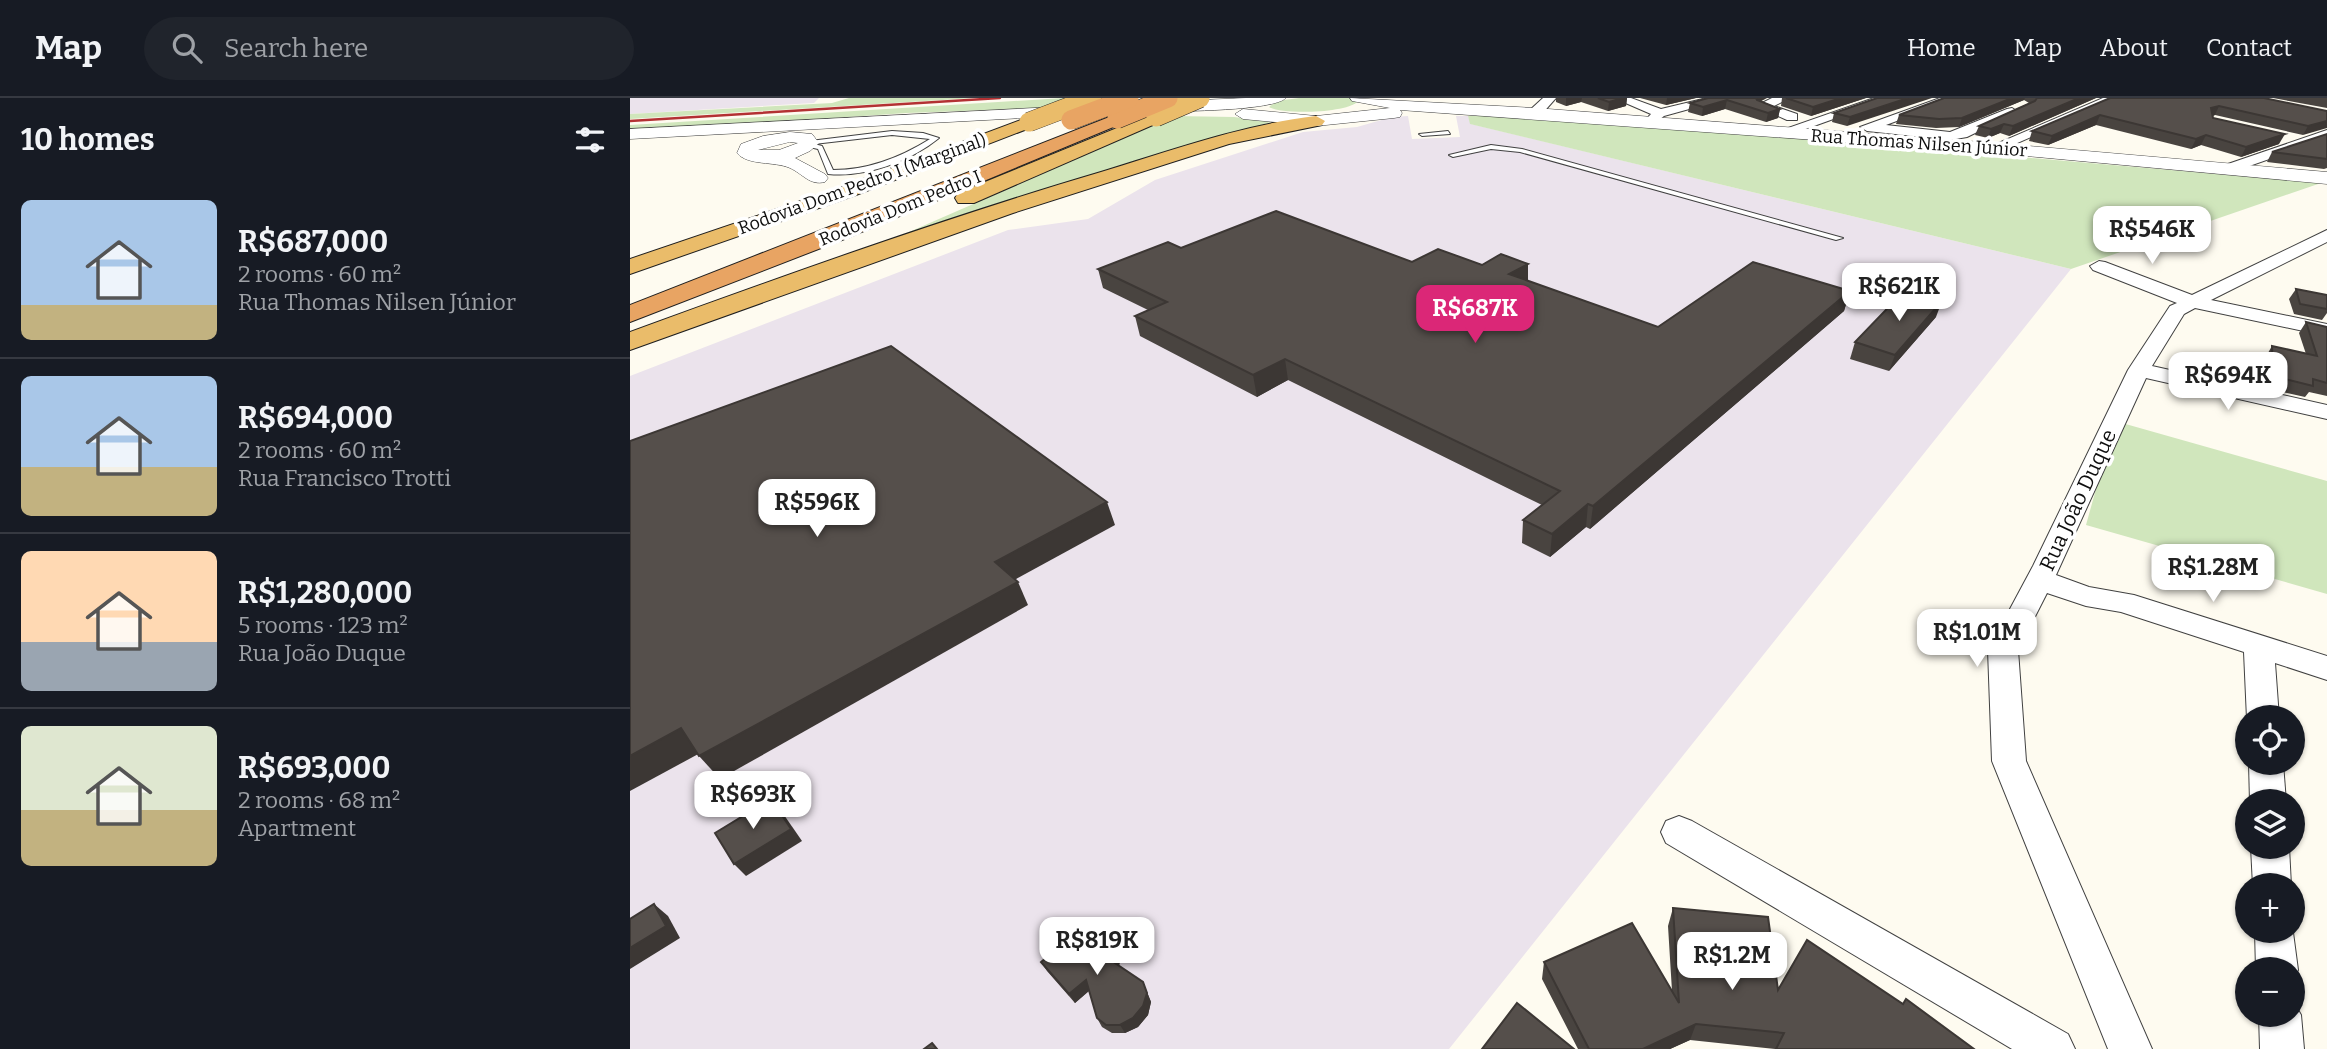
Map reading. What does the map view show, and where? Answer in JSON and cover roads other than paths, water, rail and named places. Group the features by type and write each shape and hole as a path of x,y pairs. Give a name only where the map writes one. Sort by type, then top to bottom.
{"highway":[{"name":"Rodovia Dom Pedro I (Marginal)","path":"630,267 849,191 1092,98"},
{"name":"Rodovia Dom Pedro I","path":"630,287 864,202 1129,98"},
{"path":"630,334 910,221 1162,107 1200,98"},
{"name":"Rodovia Dom Pedro I","path":"630,314 827,238 1117,119 1162,107"},
{"path":"630,342 887,248 1089,181 1264,129 1316,121"},
{"path":"724,234 806,200 817,189 818,178 863,177 997,134"}],"street":[{"path":"1535,113 1550,98"},
{"path":"1620,98 1656,118 1723,98"},
{"path":"1784,98 1762,106 1808,123"},
{"path":"1781,133 1886,98"},
{"path":"1839,137 1952,98"},
{"path":"1994,148 2114,98"},
{"name":"Rua Thomas Nilsen Júnior","path":"800,144 915,120 979,121 1203,113 1259,103 1316,121 1363,104 1442,111 1656,118 1781,133 1994,148 2327,178"},
{"path":"1867,127 1936,135 1962,134 2025,107"},
{"path":"630,134 780,138 800,144 818,178"},
{"path":"2230,168 2327,134"},
{"path":"750,136 746,153 769,156 800,144"},
{"path":"2278,136 2303,142"},
{"name":"Rua João Duque","path":"2130,1049 2009,761 2003,650 2044,573 2139,370 2177,310 2327,235"},
{"path":"2099,266 2192,302 2327,330"},
{"path":"2139,370 2327,412"},
{"path":"2044,573 2086,596 2124,602 2327,668"},
{"path":"2259,646 2262,705"},
{"path":"1679,832 2053,1049"},
{"path":"2280,1027 2281,1049"}],"lane":[{"path":"1422,134 1448,134"},
{"path":"877,135 928,135 936,138 921,148 848,174 831,172 823,163 823,151 820,148 800,144 877,135"},
{"path":"1453,155 1491,148 1520,150 1839,239"}],"railway":[{"path":"630,121 1000,98"}]}
